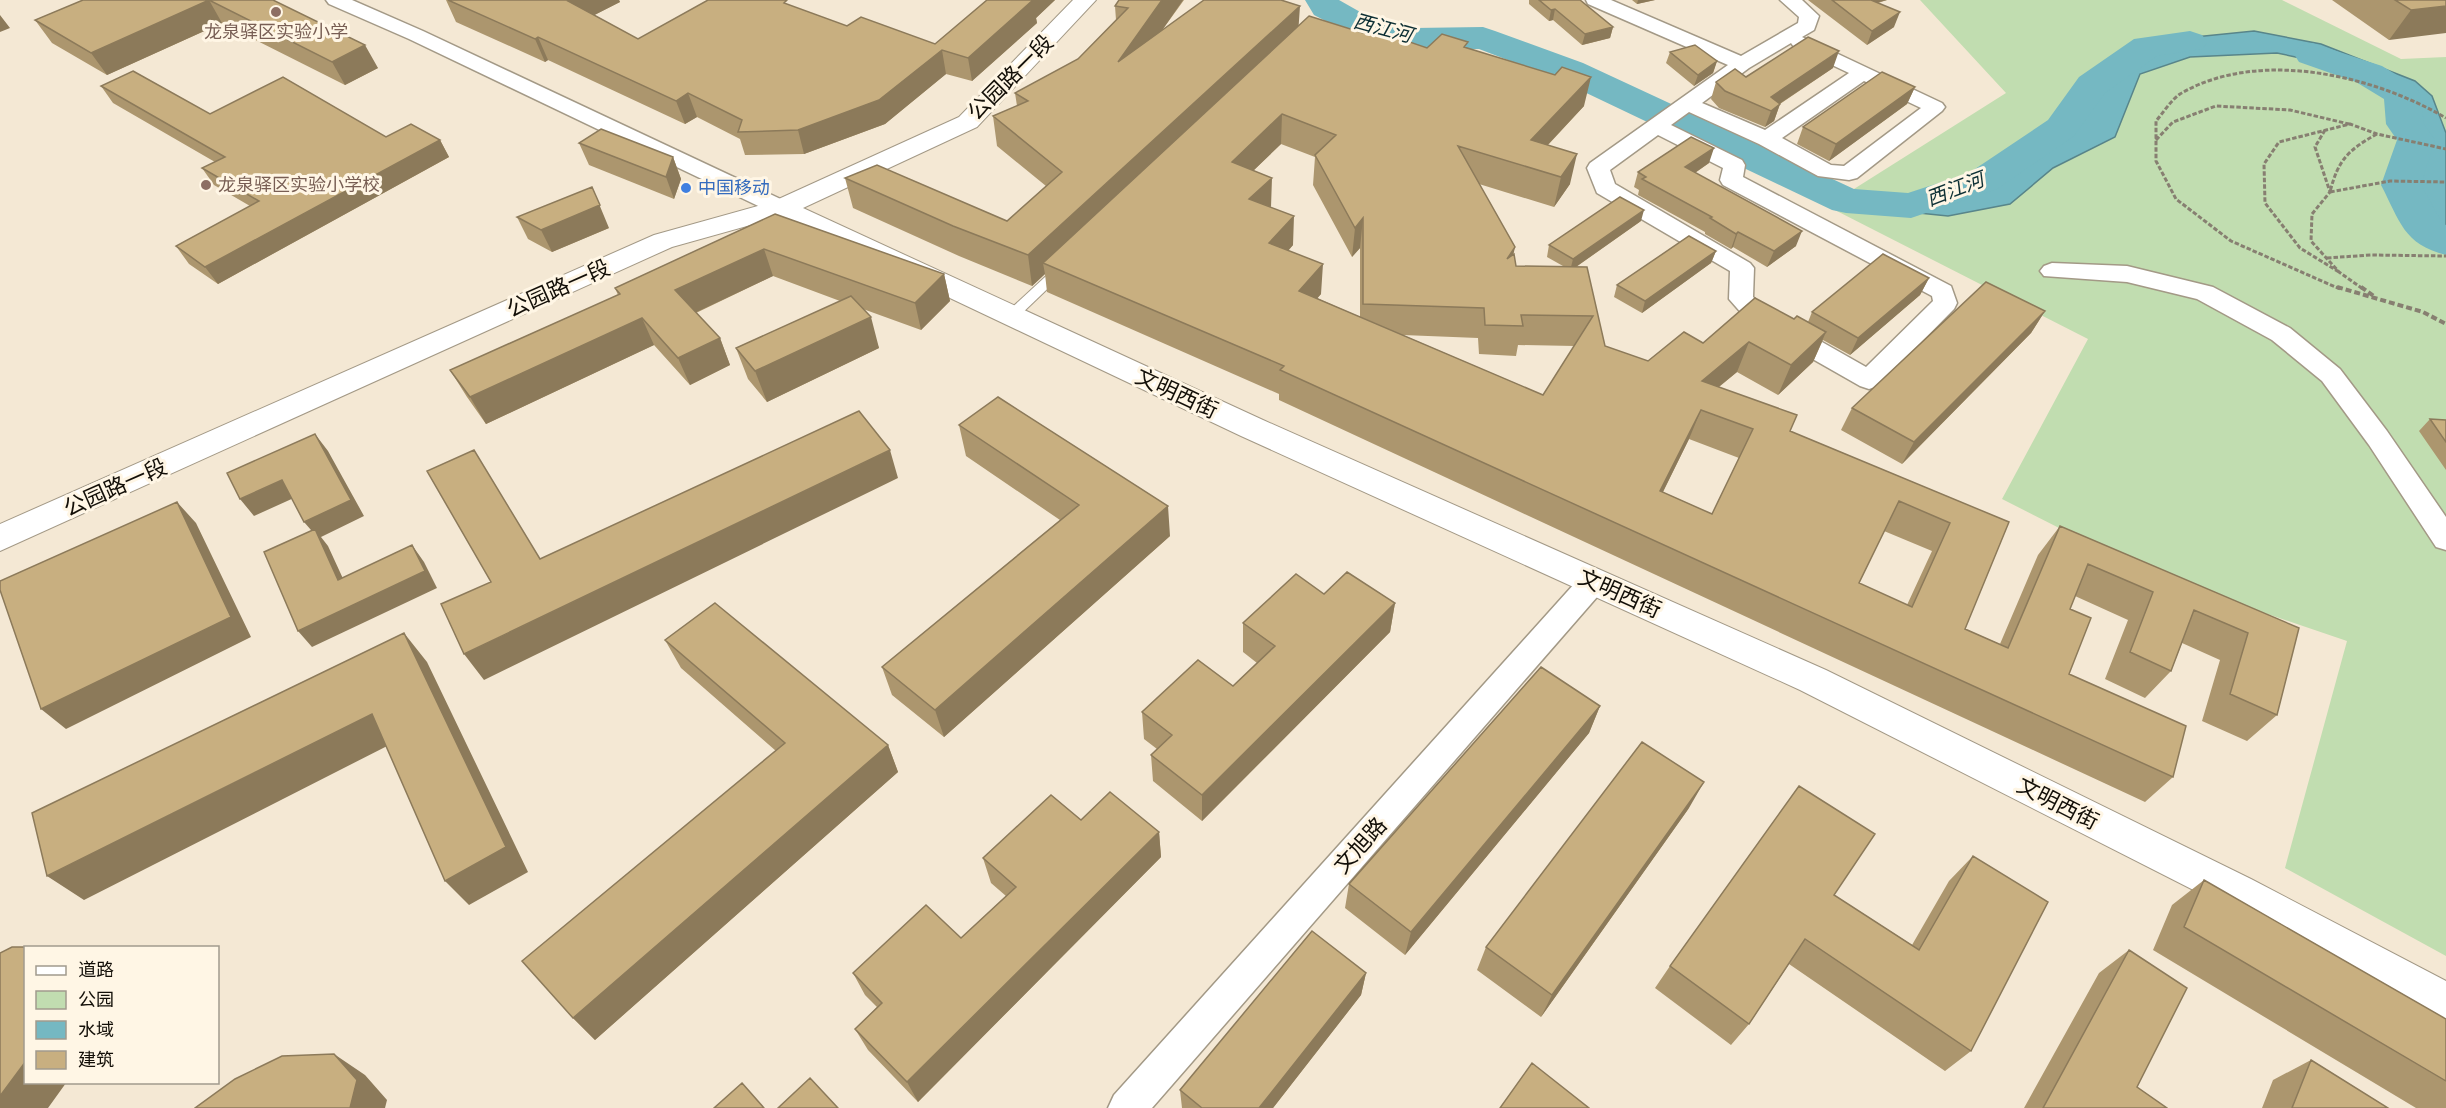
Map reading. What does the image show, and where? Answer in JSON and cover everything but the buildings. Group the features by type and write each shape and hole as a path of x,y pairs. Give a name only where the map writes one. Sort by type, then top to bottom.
{"street":[{"path":"336,0 416,34 781,208"},
{"name":"公园路一段","path":"0,538 663,241 781,208 968,122 1085,0"},
{"path":"1595,0 1742,64"},
{"path":"1671,116 1734,165 1731,180 1943,292 1945,303 1869,380 1760,318 1741,299 1742,268 1605,188 1598,168 1742,64 1807,26 1809,16 1790,0"},
{"path":"1671,116 1767,139 1826,171 1849,172 1935,107 1788,37"},
{"path":"1767,139 1864,72"},
{"name":"文明西街","path":"781,208 1252,428 1824,685 2237,892 2446,1003"},
{"path":"2052,271 2127,274 2205,293 2281,333 2331,375 2378,438 2446,539"},
{"name":"文旭路","path":"1127,1108 1594,581"}],"lane":[{"path":"1011,316 1072,258"}],"path":[{"path":"2446,118 2419,102 2365,84 2319,73 2275,69 2218,76 2178,95 2156,121 2156,162 2176,199 2231,241 2341,289 2422,312 2446,324"},
{"path":"2156,140 2173,122 2216,106 2290,110 2350,124 2377,134 2446,149"},
{"path":"2350,124 2279,142 2264,164 2265,203 2300,248 2378,299"},
{"path":"2325,130 2315,147 2330,192"},
{"path":"2339,272 2311,241 2312,214 2330,192 2336,166 2346,153 2377,134"},
{"path":"2330,192 2390,181 2446,182"},
{"path":"2327,258 2354,254 2409,257 2446,256"}],"green space":[{"path":"1920,0 2282,0 2401,59 2446,57 2446,956 2285,868 2347,641 2150,574 2002,499 2088,339 1827,206 2006,93"}],"water":[{"path":"2254,31 2321,44 2415,81 2432,96 2446,133 2446,252 2424,240 2398,196 2418,154 2396,114 2387,82 2338,66 2277,53 2190,57 2140,74 2115,137 2053,168 2010,204 1948,216 1899,211 1981,189 1994,163 2051,135 2145,42"}],"waterway":[{"name":"西江河","path":"1322,0 1326,8 1357,24 1413,39 1483,38 1570,71 1846,201 1911,206 1983,181 2061,128 2092,85 2147,47 2190,42"},
{"name":"西江河","path":"2312,54 2369,74 2402,94 2405,124 2416,140 2401,185 2427,232 2446,242"}],"place":[{"name":"龙泉驿区实验小学","path":"276,12"},
{"name":"龙泉驿区实验小学校","path":"206,185"},
{"name":"中国移动","path":"686,188"}]}
